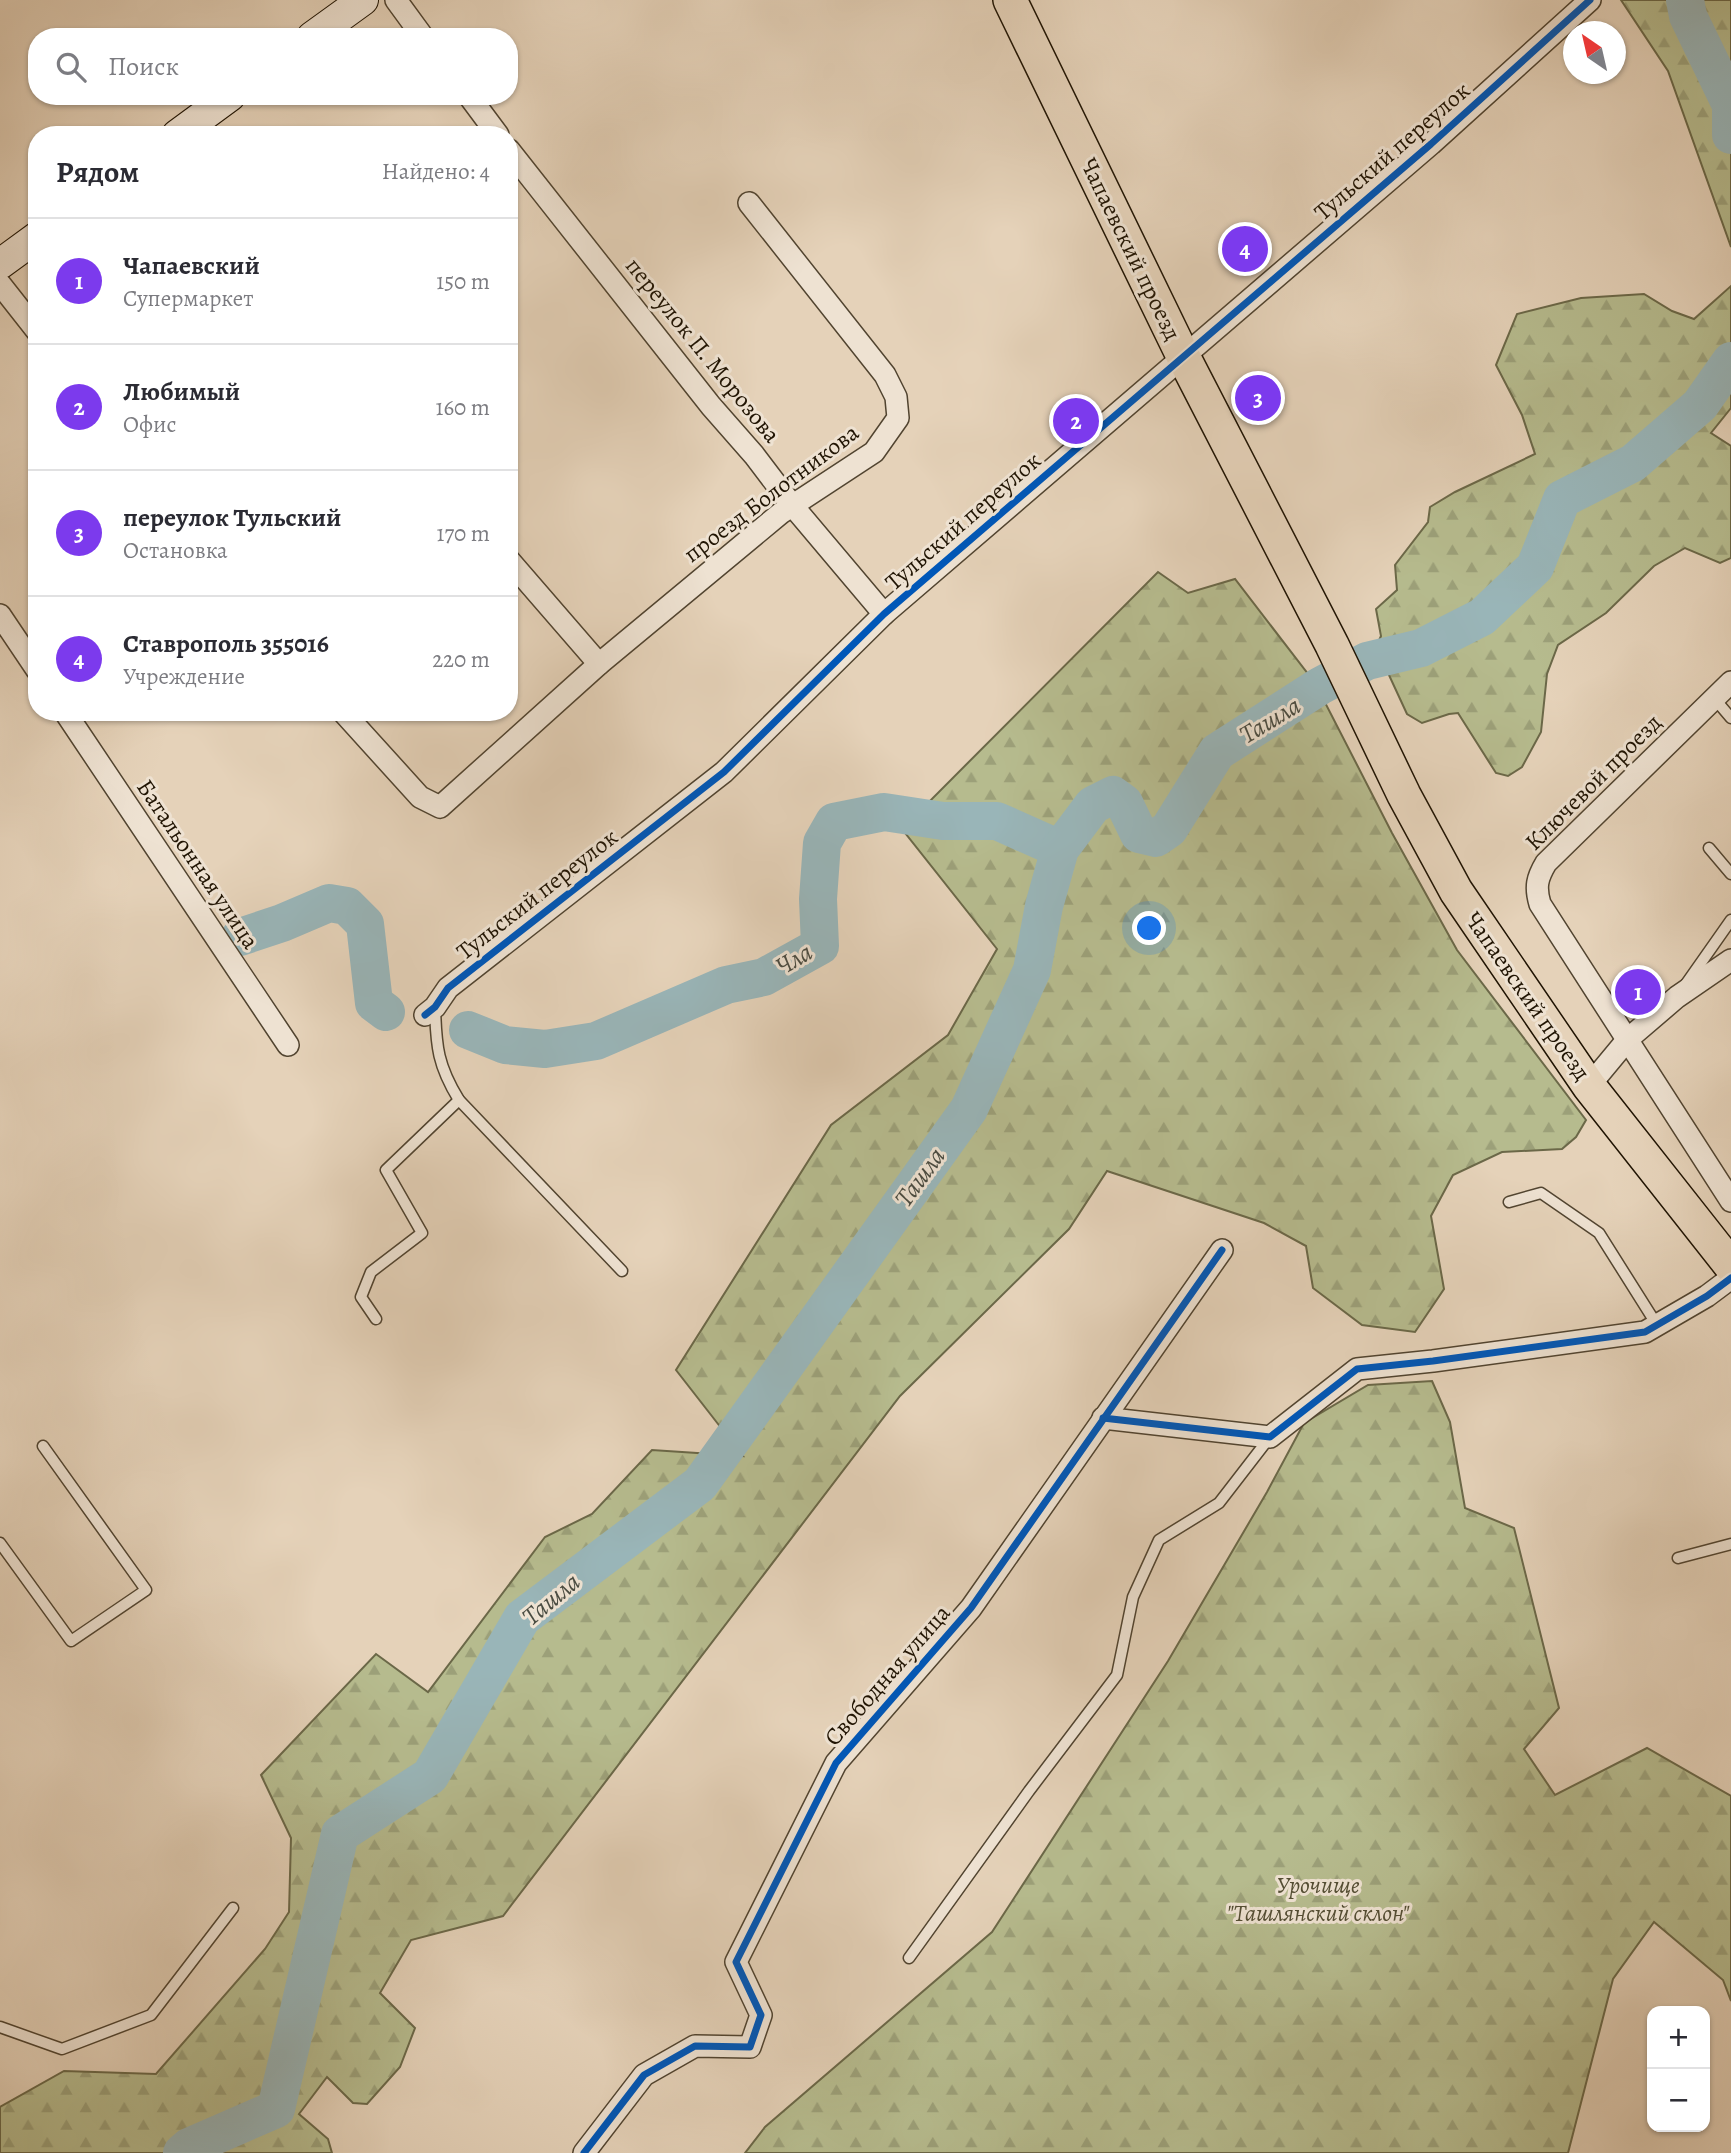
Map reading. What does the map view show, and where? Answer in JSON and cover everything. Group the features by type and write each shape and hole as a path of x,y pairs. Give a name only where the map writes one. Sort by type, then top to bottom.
{"main road":[{"name":"Чапаевский проезд","path":"1010,0 1183,356 1455,891 1589,1086 1731,1266"}],"street":[{"path":"324,28 363,0"},
{"path":"396,0 417,28"},
{"name":"Тульский переулок","path":"430,1011 448,988 724,772 884,614 1431,144 1590,0"},
{"path":"189,126 218,105"},
{"path":"476,105 491,126"},
{"name":"переулок П. Морозова","path":"518,161 711,406 884,614"},
{"name":"проезд Болотникова","path":"351,721 420,797 440,807 598,664 792,505 874,452 898,418 895,397 885,375 749,203"},
{"path":"0,264 28,244"},
{"path":"0,284 28,320"},
{"path":"518,570 598,664"},
{"path":"0,615 28,657"},
{"name":"Ключевой проезд","path":"1731,682 1546,863 1538,877 1536,892 1540,904 1731,1201"},
{"name":"Батальонная улица","path":"71,721 288,1045"},
{"path":"1589,1086 1628,1039 1677,997 1731,960"},
{"name":"Свободная улица","path":"584,2153 644,2075 695,2046 750,2047 761,2015 736,1962 836,1763 971,1608 1222,1250"},
{"path":"1103,1418 1270,1437 1357,1369 1645,1332 1707,1296 1731,1278"}],"lane":[{"path":"1714,698 1731,718"},
{"path":"1709,848 1731,874"},
{"path":"1677,997 1731,919"},
{"path":"430,1011 445,1077 459,1100 622,1271"},
{"path":"376,1320 361,1297 371,1272 422,1233 386,1170 459,1100"},
{"path":"1509,1202 1541,1193 1598,1233 1657,1325"},
{"path":"909,1958 1116,1675 1133,1597 1158,1540 1219,1503 1270,1437"},
{"path":"0,1543 71,1641 146,1590 43,1446"},
{"path":"1678,1558 1731,1544"},
{"path":"0,2028 62,2049 151,2015 233,1908"}],"green space":[{"path":"1621,0 1731,0 1731,247 1668,71"},
{"path":"1731,286 1731,408 1711,433 1731,446 1731,558 1720,563 1685,548 1654,566 1606,613 1558,645 1547,674 1541,732 1522,767 1508,776 1496,773 1458,713 1422,723 1407,714 1376,647 1381,636 1376,609 1397,590 1395,565 1428,522 1430,507 1455,492 1535,454 1522,415 1496,365 1517,314 1581,298 1644,294 1672,311 1694,319"},
{"path":"1158,572 1188,593 1235,579 1315,683 1392,833 1457,950 1586,1120 1576,1137 1562,1149 1502,1152 1453,1175 1431,1216 1444,1289 1415,1332 1362,1325 1313,1288 1306,1246 1264,1223 1107,1171 1069,1229 900,1396 503,1916 411,1940 380,1993 415,2028 400,2067 367,2104 353,2103 327,2077 299,2114 328,2139 332,2153 0,2153 0,2107 64,2071 156,2074 265,1949 289,1912 291,1838 261,1775 376,1654 428,1692 545,1537 592,1514 652,1450 743,1456 676,1370 831,1125 948,1035 997,949 902,829"},
{"name":"Урочище \"Ташлянский склон\"","path":"1432,1381 1450,1422 1465,1508 1514,1528 1559,1708 1524,1749 1555,1795 1647,1748 1731,1796 1731,2001 1723,1980 1654,1922 1613,1979 1568,2153 745,2153 765,2127 992,1932 1168,1661 1267,1492 1304,1423 1368,1385"}],"waterway":[{"name":"Ташла","path":"1685,0 1688,16 1731,105 1731,135"},
{"name":"Ташла","path":"182,2153 189,2147 276,2109 340,1834 430,1776 522,1618 700,1484 969,1109 1032,970 1044,906 1060,849 1093,805 1113,795 1124,803 1139,834 1156,838 1169,829 1217,752 1320,686 1367,661 1421,648 1482,617 1535,567 1562,499 1633,463 1700,405 1731,361"},
{"name":"Чла","path":"468,1030 505,1045 545,1049 596,1041 726,985 764,977 820,946 818,899 822,843 834,822 884,812 943,821 997,821 1060,849"},
{"name":"Чла","path":"240,937 329,903 347,906 365,924 374,1003 386,1012"}],"cycle path":[{"path":"425,1015 435,1007 448,988 724,772 884,614 1431,144 1590,0"},
{"path":"584,2153 644,2075 695,2046 750,2047 761,2015 736,1962 836,1763 971,1608 1222,1250"},
{"path":"1103,1418 1270,1437 1357,1369 1645,1332 1707,1296 1731,1278"}],"place":[{"name":"Ставрополь 355016","path":"1245,249"},
{"name":"переулок Тульский","path":"1258,398"},
{"name":"Любимый","path":"1076,421"},
{"name":"Чапаевский","path":"1638,992"}]}
